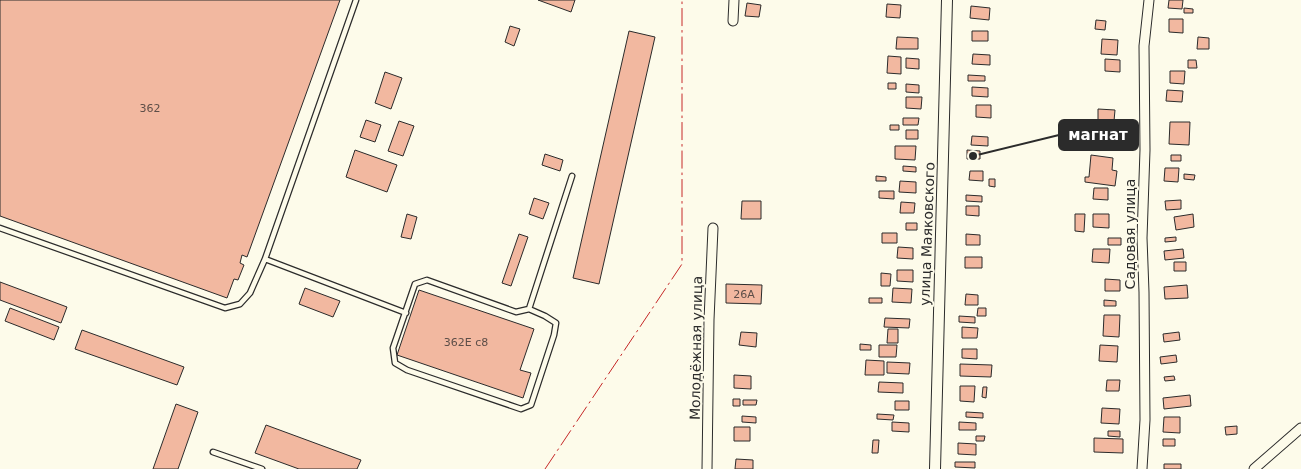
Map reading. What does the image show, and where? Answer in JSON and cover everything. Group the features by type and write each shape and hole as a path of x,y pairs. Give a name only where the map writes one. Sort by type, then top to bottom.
{"street":[{"path":"734,0 734,21"},
{"name":"улица Маяковского","path":"935,469 947,0"},
{"name":"Садовая улица","path":"1142,469 1145,420 1142,238 1145,150 1144,46 1149,0"},
{"name":"Молодёжная улица","path":"707,469 709,320 713,228"},
{"path":"1254,469 1301,428"}],"lane":[{"path":"0,228 225,308 240,304 250,293 265,259 356,0"},
{"path":"530,309 572,176"},
{"path":"265,259 406,313"},
{"path":"427,280 516,312 530,309 556,323 554,335 531,405 521,410 407,370 395,363 394,348 415,284 427,280"},
{"path":"213,452 262,469"}],"building":[{"path":"0,0 340,0 247,257 242,255 240,263 244,265 238,280 234,279 227,298 0,216"},
{"path":"538,0 575,0 571,12"},
{"path":"1169,0 1183,0 1182,9 1168,8"},
{"path":"747,3 761,5 759,17 745,16"},
{"path":"887,4 901,5 900,18 886,17"},
{"path":"971,6 990,8 989,20 970,18"},
{"path":"1184,8 1193,9 1193,13 1184,13"},
{"path":"1169,19 1183,19 1183,33 1169,32"},
{"path":"1096,20 1106,21 1105,30 1095,29"},
{"path":"510,26 520,29 514,46 505,42"},
{"path":"629,31 655,37 599,284 573,278"},
{"path":"972,31 988,31 988,41 972,41"},
{"path":"897,37 918,38 918,49 896,49"},
{"path":"1198,37 1209,38 1209,49 1197,49"},
{"path":"1102,39 1118,40 1117,55 1101,54"},
{"path":"973,54 990,55 990,65 972,64"},
{"path":"888,56 901,57 901,74 887,73"},
{"path":"906,58 919,59 919,69 906,68"},
{"path":"1105,59 1120,60 1120,72 1105,71"},
{"path":"1188,60 1196,60 1197,68 1188,68"},
{"path":"1170,71 1185,71 1184,84 1170,83"},
{"path":"385,72 402,78 391,109 375,103"},
{"path":"968,75 985,76 985,81 968,81"},
{"path":"888,83 896,83 896,89 888,89"},
{"path":"906,84 919,85 919,93 906,92"},
{"path":"972,87 988,88 988,97 972,96"},
{"path":"1167,90 1183,91 1182,102 1166,101"},
{"path":"906,97 922,97 921,109 906,108"},
{"path":"976,105 991,105 991,118 976,117"},
{"path":"1098,109 1115,110 1114,121 1098,121"},
{"path":"903,118 919,118 918,125 903,125"},
{"path":"366,120 381,125 375,142 360,137"},
{"path":"399,121 414,126 403,156 388,151"},
{"path":"1170,122 1190,122 1189,145 1169,144"},
{"path":"890,125 899,125 899,130 890,130"},
{"path":"906,130 918,130 918,139 906,139"},
{"path":"972,136 988,137 988,146 971,145"},
{"path":"895,146 916,146 915,160 895,159"},
{"path":"355,150 397,165 387,192 346,177"},
{"path":"967,150 980,151 980,159 967,159"},
{"path":"545,154 563,160 560,171 542,165"},
{"path":"1091,155 1113,158 1112,170 1117,171 1115,186 1085,182 1085,177 1089,177"},
{"path":"1171,155 1181,155 1181,161 1171,161"},
{"path":"903,166 916,167 916,172 903,171"},
{"path":"1165,168 1179,168 1178,182 1164,181"},
{"path":"970,171 983,171 983,181 969,180"},
{"path":"1184,174 1195,175 1194,180 1184,179"},
{"path":"876,176 886,177 886,181 876,181"},
{"path":"989,179 995,179 995,187 989,186"},
{"path":"900,181 916,182 916,193 899,192"},
{"path":"1094,188 1108,188 1108,200 1093,199"},
{"path":"879,191 894,191 894,199 879,198"},
{"path":"966,195 982,196 982,202 966,201"},
{"path":"534,198 549,203 543,219 529,214"},
{"path":"1181,200 1181,209 1166,210 1165,201"},
{"path":"742,201 761,201 761,219 741,219"},
{"path":"901,202 915,203 914,213 900,213"},
{"path":"966,206 979,206 979,216 966,215"},
{"path":"407,214 417,217 411,239 401,237"},
{"path":"1075,214 1085,214 1084,232 1075,231"},
{"path":"1093,214 1109,214 1109,228 1093,227"},
{"path":"1193,214 1194,227 1176,230 1174,217"},
{"path":"906,223 917,223 917,230 906,230"},
{"path":"882,233 897,233 897,243 882,243"},
{"path":"519,234 528,237 511,286 502,283"},
{"path":"966,234 980,235 980,245 966,245"},
{"path":"1176,237 1176,241 1165,242 1165,238"},
{"path":"1108,238 1121,238 1121,245 1108,245"},
{"path":"898,247 913,248 913,259 897,258"},
{"path":"1093,249 1110,249 1109,263 1092,262"},
{"path":"1183,249 1184,258 1165,260 1164,251"},
{"path":"965,257 982,257 982,268 965,268"},
{"path":"1174,262 1186,262 1186,271 1174,271"},
{"path":"897,270 913,270 913,282 897,281"},
{"path":"881,273 891,274 890,286 881,286"},
{"path":"1105,279 1120,280 1120,291 1105,291"},
{"path":"0,282 67,307 61,323 0,300"},
{"path":"726,284 762,285 761,304 726,303"},
{"path":"1187,285 1188,298 1165,299 1164,287"},
{"path":"305,288 340,301 333,317 299,304"},
{"path":"893,288 912,289 911,303 892,302"},
{"path":"419,290 534,329 520,370 531,373 523,398 397,355"},
{"path":"966,294 978,295 978,305 965,305"},
{"path":"869,298 882,298 882,303 869,303"},
{"path":"1104,300 1116,301 1116,306 1104,306"},
{"path":"10,308 59,327 54,340 5,321"},
{"path":"978,308 986,308 986,316 977,316"},
{"path":"1104,315 1120,315 1119,337 1103,336"},
{"path":"959,316 975,317 975,323 959,322"},
{"path":"885,318 910,319 909,328 884,327"},
{"path":"962,327 978,328 977,338 962,338"},
{"path":"888,329 898,329 898,343 887,343"},
{"path":"82,330 184,367 177,385 75,349"},
{"path":"741,332 757,333 756,347 739,345"},
{"path":"1179,332 1180,340 1164,342 1163,334"},
{"path":"860,344 871,345 871,350 860,350"},
{"path":"879,345 897,345 896,357 879,357"},
{"path":"1100,345 1118,346 1117,362 1099,361"},
{"path":"962,349 977,349 977,359 962,358"},
{"path":"1176,355 1177,362 1161,364 1160,357"},
{"path":"866,360 884,361 884,375 865,375"},
{"path":"887,362 910,363 909,374 887,373"},
{"path":"960,364 992,365 991,377 960,376"},
{"path":"734,375 751,376 751,389 734,388"},
{"path":"1174,376 1175,380 1165,381 1164,377"},
{"path":"1107,380 1120,380 1119,391 1106,391"},
{"path":"879,382 903,383 903,393 878,392"},
{"path":"960,386 975,386 974,402 960,401"},
{"path":"983,387 987,387 986,398 982,397"},
{"path":"1190,395 1191,406 1164,409 1163,398"},
{"path":"733,399 740,399 740,406 733,406"},
{"path":"743,400 757,400 756,405 743,405"},
{"path":"895,401 909,401 909,410 895,410"},
{"path":"176,404 198,412 178,469 153,469"},
{"path":"1102,408 1120,409 1119,424 1101,423"},
{"path":"966,412 983,413 983,418 966,417"},
{"path":"877,414 894,415 893,420 877,419"},
{"path":"742,416 756,417 756,423 742,422"},
{"path":"1164,417 1180,417 1180,433 1163,432"},
{"path":"892,422 909,423 909,432 892,431"},
{"path":"959,422 976,423 976,430 959,430"},
{"path":"266,425 361,460 357,469 299,469 255,453"},
{"path":"1237,426 1237,434 1226,435 1225,427"},
{"path":"734,427 750,427 750,441 734,441"},
{"path":"1108,431 1120,431 1120,437 1108,436"},
{"path":"976,436 985,436 984,441 976,441"},
{"path":"1094,438 1123,439 1123,453 1094,452"},
{"path":"1163,439 1175,439 1175,446 1163,446"},
{"path":"873,440 879,440 878,453 872,453"},
{"path":"958,443 976,444 976,455 958,454"},
{"path":"736,459 753,460 753,469 735,469"},
{"path":"955,462 975,462 975,468 955,467"},
{"path":"1164,464 1181,464 1181,469 1164,469"}],"power":[{"path":"545,469 682,264 682,0"}],"place":[{"name":"магнат","path":"973,156"}]}
